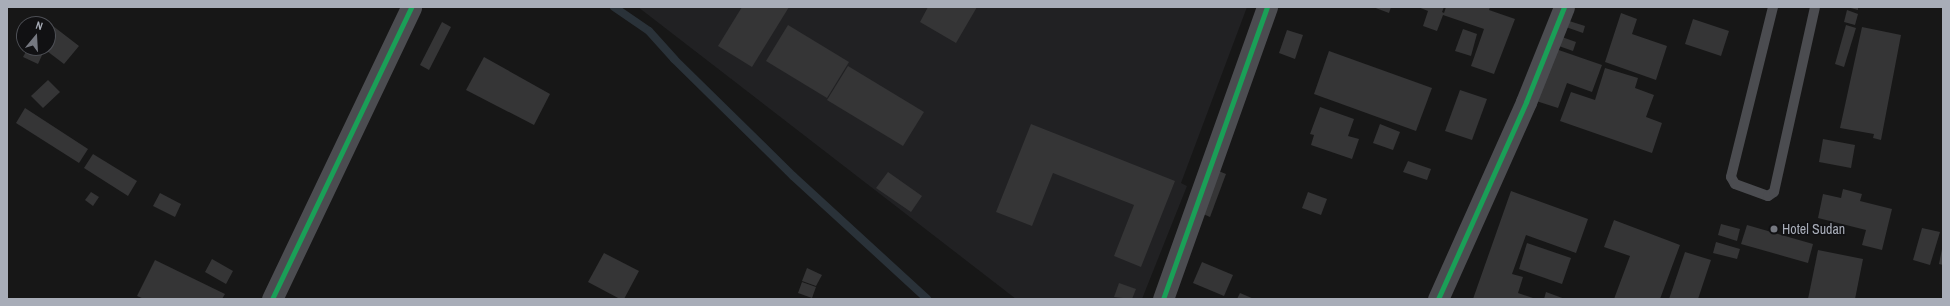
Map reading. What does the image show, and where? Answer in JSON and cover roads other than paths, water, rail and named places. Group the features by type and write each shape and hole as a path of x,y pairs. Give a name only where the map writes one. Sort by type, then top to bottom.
{"street":[{"path":"272,299 411,7"},
{"path":"1163,299 1267,7"},
{"path":"1438,299 1526,102 1564,7"}],"lane":[{"path":"1773,7 1731,177 1735,184 1768,196 1774,192 1815,7"}],"waterway":[{"path":"614,7 649,31 674,59 793,176 927,299"}],"place":[{"name":"Hotel Sudan","path":"1774,229"}]}
